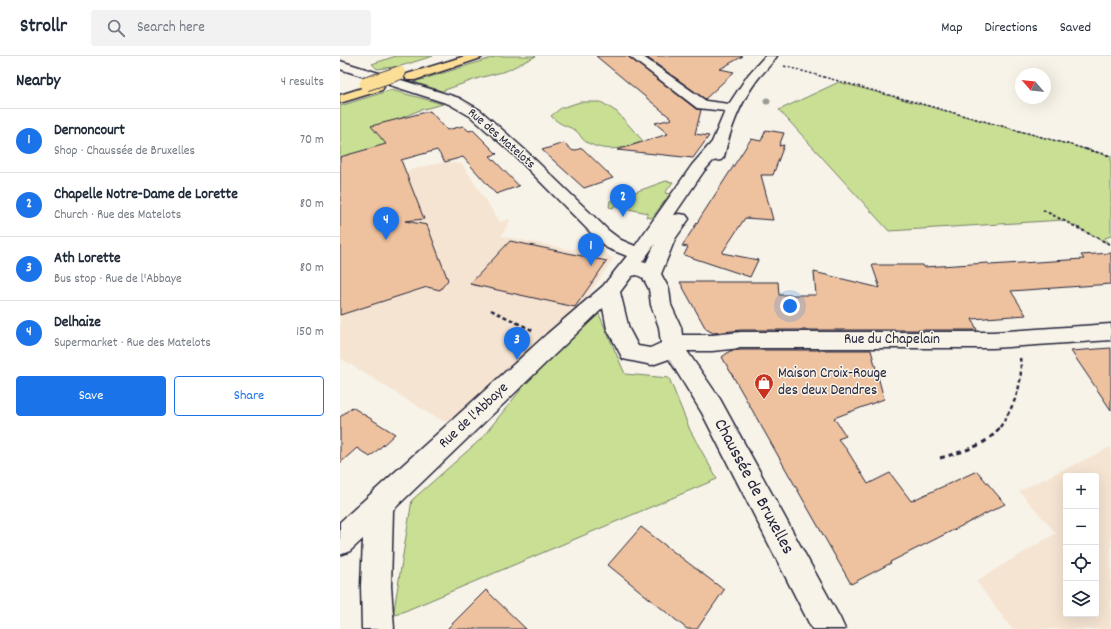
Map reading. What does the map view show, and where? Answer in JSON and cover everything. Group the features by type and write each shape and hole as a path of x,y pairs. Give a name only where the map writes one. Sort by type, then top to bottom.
{"highway":[{"path":"405,75 454,56"},
{"path":"340,92 372,85 477,56"},
{"path":"340,99 372,85"}],"street":[{"path":"635,56 702,105 734,108"},
{"path":"627,271 640,268 651,274 666,239 713,170 719,144 734,108 749,81 768,59"},
{"name":"Rue des Matelots","path":"342,67 454,101 475,113 519,152 603,235 614,244 638,254"},
{"path":"673,345 652,357 631,353 618,329 610,291 627,271 698,168 719,144"},
{"name":"Chaussée de Bruxelles","path":"651,274 659,289 661,305 670,327 673,345 711,406 829,629"},
{"name":"Rue de l'Abbaye","path":"340,541 554,340 610,291"},
{"name":"Rue du Chapelain","path":"673,345 741,340 993,340 1111,332"},
{"path":"378,629 376,577 379,506"}],"path":[{"path":"768,59 1111,156"},
{"path":"1043,210 1111,245"},
{"path":"491,310 554,340"},
{"path":"940,458 981,444 992,437 1003,423 1014,402 1020,383 1022,364 1018,352 1010,339"}],"shaded area":[{"path":"443,162 462,164 500,222 510,219 501,236 573,250 588,235 613,259 581,306 458,427 435,417 340,358 340,187"},
{"path":"1111,447 1111,629 1012,629 976,581 1056,533 1019,491"}],"green space":[{"path":"396,56 433,56 401,66 377,69 372,64"},
{"path":"498,56 536,56 506,71 479,78 442,91 414,82"},
{"path":"839,82 1111,156 1111,236 1105,238 1107,243 1063,220 889,231 779,110"},
{"path":"391,90 443,104 420,110 401,118 395,143 340,160 340,106"},
{"path":"580,102 601,102 617,112 643,141 621,148 601,148 586,142 577,131 560,123 551,116 561,108"},
{"path":"666,181 673,182 665,193 670,194 652,218 646,217 648,213 614,206 613,208 609,207 610,201"},
{"path":"599,314 625,374 669,378 690,430 717,479 393,616 412,500 481,439 540,366"}],"building":[{"path":"596,56 628,56 696,109 701,110 695,134 709,136 693,158 617,150 668,134 655,123 672,119"},
{"path":"645,56 743,56 720,69 734,72 705,99"},
{"path":"430,111 447,130 463,126 469,131 473,130 497,154 490,156 519,186 496,194 463,157 445,162 437,150 401,160 424,219 405,221 427,225 448,280 440,290 427,287 340,315 340,157 386,144 371,126"},
{"path":"766,130 784,133 779,146 784,145 773,175 761,175 773,220 745,218 722,253 758,260 750,277 684,255 688,247 682,246 751,139 761,141"},
{"path":"564,143 573,151 582,148 613,178 584,188 542,150"},
{"path":"510,241 607,261 575,307 470,284"},
{"path":"1111,253 1111,284 1011,291 1026,315 972,319 977,330 741,330 713,333 706,329 680,282 778,282 779,295 816,295 814,272 880,288 872,265 923,265 924,267 988,263 990,265 1084,259 1081,255"},
{"path":"1111,348 1111,410 1071,351"},
{"path":"871,350 884,399 834,418 846,436 838,439 847,450 868,484 890,473 911,501 977,471 1005,504 890,562 891,563 851,584 722,357 730,351"},
{"path":"352,407 395,434 370,457 357,448 340,463 340,417"},
{"path":"641,527 724,590 697,629 687,629 608,565"},
{"path":"486,590 526,629 447,629"}],"place":[{"name":"Chapelle Notre-Dame de Lorette","path":"623,217"},
{"name":"Delhaize","path":"386,240"},
{"name":"Dernoncourt","path":"591,266"},
{"name":"Ath Lorette","path":"517,360"},
{"name":"Maison Croix-Rouge des deux Dendres","path":"764,400"}]}
